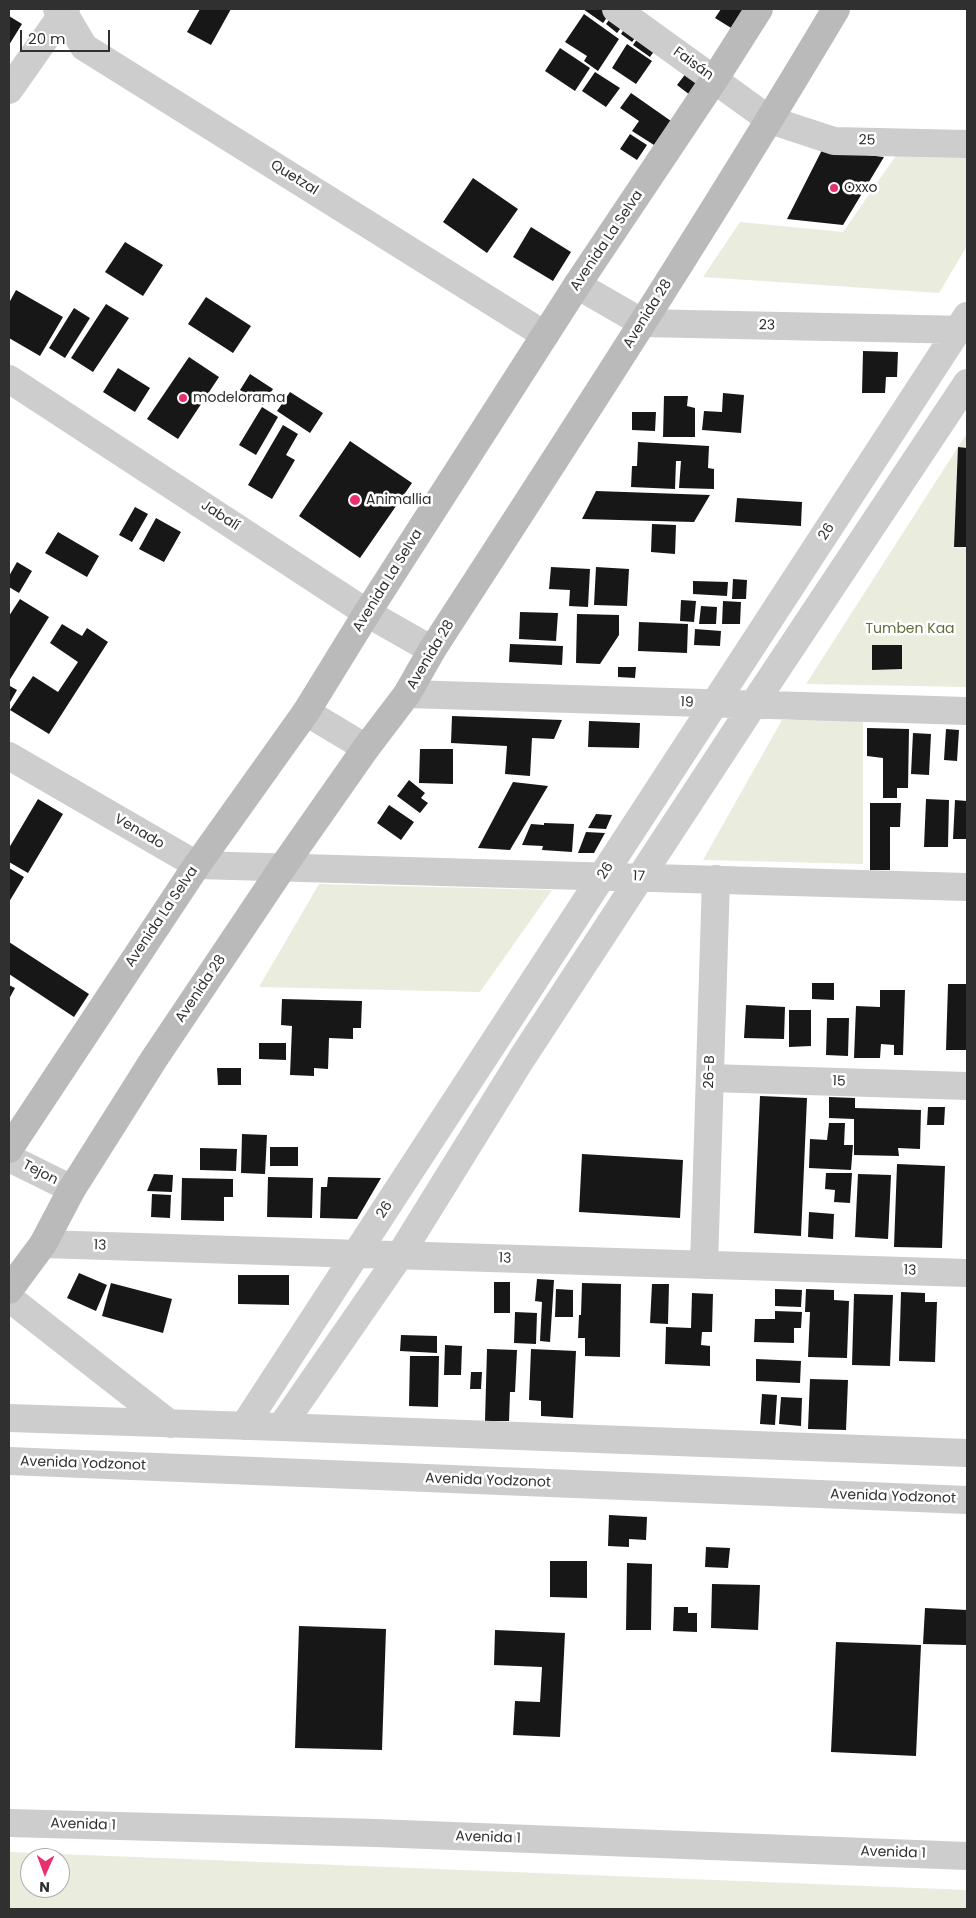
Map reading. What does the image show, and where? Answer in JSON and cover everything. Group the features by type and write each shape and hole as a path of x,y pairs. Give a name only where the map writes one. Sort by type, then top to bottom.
{"street":[{"name":"Faisán","path":"616,9 770,120"},
{"name":"Avenida La Selva","path":"9,1149 197,865 306,712 577,285 714,80 759,9"},
{"name":"Avenida 28","path":"9,1290 43,1244 72,1189 154,1059 282,868 366,748 407,694 432,650 643,323 770,120 836,9"},
{"path":"9,90 62,10"},
{"name":"Quetzal","path":"62,10 84,47 545,335"},
{"name":"25","path":"770,120 834,141 967,144"},
{"name":"23","path":"577,285 643,323 964,325"},
{"name":"26","path":"244,1426 964,325"},
{"name":"Jabalí","path":"9,379 368,613 432,650"},
{"path":"281,1427 400,1255 522,1058 967,382"},
{"name":"19","path":"407,694 967,711"},
{"path":"306,712 366,748"},
{"name":"Venado","path":"9,756 197,865 282,868"},
{"name":"17","path":"282,868 967,887"},
{"name":"26-B","path":"704,1264 716,879"},
{"name":"15","path":"710,1078 967,1086"},
{"name":"Tejon","path":"9,1158 72,1189"},
{"name":"13","path":"43,1244 967,1273"},
{"path":"9,1298 170,1424"},
{"path":"9,1418 967,1453"},
{"name":"Avenida Yodzonot","path":"9,1461 967,1500"},
{"name":"Avenida 1","path":"9,1823 376,1834 967,1856"}],"green space":[{"path":"897,154 967,157 967,246 939,293 703,277 740,222 843,232"},
{"name":"Tumben Kaa","path":"967,433 967,687 806,684 958,447"},
{"path":"782,720 863,720 863,864 703,860"},
{"path":"319,884 552,890 480,992 259,987"},
{"path":"9,1852 20,1852 20,1898 70,1898 70,1854 967,1890 967,1909 9,1909"}],"building":[{"path":"200,9 231,9 211,45 187,32"},
{"path":"583,9 606,9 611,12 603,23"},
{"path":"721,9 750,9 736,31 715,18"},
{"path":"584,14 619,39 598,71 584,61 587,56 565,42"},
{"path":"613,15 624,24 617,33 606,24"},
{"path":"9,16 22,24 9,45"},
{"path":"627,25 639,33 632,42 621,34"},
{"path":"640,35 657,47 650,57 633,45"},
{"path":"627,44 652,61 636,84 612,68"},
{"path":"560,48 590,68 575,91 545,71"},
{"path":"690,68 703,77 690,95 677,85"},
{"path":"595,72 620,88 606,107 582,91"},
{"path":"631,93 671,121 654,145 632,131 639,121 620,108"},
{"path":"630,134 647,145 637,160 620,149"},
{"name":"Oxxo","path":"822,150 884,157 843,225 787,219"},
{"path":"473,178 518,209 487,253 443,222"},
{"path":"531,227 571,252 553,281 513,257"},
{"path":"125,242 163,265 143,296 105,272"},
{"path":"16,290 63,317 40,356 9,338 9,303"},
{"path":"206,297 251,326 233,353 188,324"},
{"path":"106,304 129,318 93,372 71,358"},
{"path":"74,308 90,318 65,358 49,348"},
{"path":"863,351 898,352 897,377 886,377 885,393 862,393"},
{"name":"modelorama","path":"189,357 219,377 178,439 147,419"},
{"path":"118,368 150,388 135,412 103,392"},
{"path":"250,374 273,389 263,405 240,390"},
{"path":"290,392 323,413 310,433 277,411"},
{"path":"723,393 744,395 741,433 702,430 704,411 722,412"},
{"path":"664,396 688,396 687,406 695,408 695,437 663,437"},
{"path":"262,407 278,417 256,455 239,445"},
{"path":"632,412 656,412 655,431 632,430"},
{"path":"283,425 298,434 286,455 295,460 272,499 248,485"},
{"name":"Animallia","path":"350,441 412,483 360,558 299,516"},
{"path":"638,442 709,446 708,468 714,469 714,489 679,488 681,461 676,461 675,489 631,487 632,466 637,466"},
{"path":"958,447 967,448 967,547 954,547"},
{"path":"596,491 710,495 694,522 582,519"},
{"path":"737,498 802,502 801,526 735,522"},
{"path":"135,507 148,514 132,542 119,535"},
{"path":"156,518 181,532 164,562 139,549"},
{"path":"652,524 676,525 675,554 651,552"},
{"path":"58,532 99,556 87,577 45,553"},
{"path":"17,562 32,571 19,593 9,587 9,576"},
{"path":"551,567 590,569 588,607 569,606 570,590 549,589"},
{"path":"596,567 629,569 627,606 594,605"},
{"path":"733,579 747,580 746,599 732,599"},
{"path":"693,581 728,582 727,596 693,594"},
{"path":"20,599 49,617 9,681 9,616"},
{"path":"681,600 696,601 694,622 680,621"},
{"path":"723,601 741,602 740,624 722,624"},
{"path":"701,606 717,607 716,624 699,624"},
{"path":"520,612 558,613 556,641 519,639"},
{"path":"577,614 619,615 619,635 600,664 576,663"},
{"path":"639,622 688,624 687,653 638,651"},
{"path":"62,624 82,636 87,628 108,642 49,734 10,710 33,676 58,692 78,662 50,643"},
{"path":"695,629 721,631 720,646 694,645"},
{"path":"510,644 563,646 562,665 509,662"},
{"path":"872,645 902,645 902,669 872,670"},
{"path":"618,667 636,667 635,678 618,677"},
{"path":"9,687 17,690 9,704"},
{"path":"452,716 562,720 554,739 532,738 530,776 505,774 507,746 451,743"},
{"path":"589,721 640,723 639,748 588,747"},
{"path":"867,728 909,729 908,788 897,788 897,798 883,798 883,758 867,756"},
{"path":"946,729 959,730 957,761 944,760"},
{"path":"913,733 931,734 929,775 911,774"},
{"path":"420,749 453,749 453,784 419,783"},
{"path":"409,780 425,793 421,798 428,803 420,813 397,796"},
{"path":"513,782 548,786 510,850 478,848"},
{"path":"38,799 63,814 28,873 9,862 9,848"},
{"path":"926,799 949,800 948,847 924,847"},
{"path":"955,800 967,801 967,839 953,839"},
{"path":"870,803 901,803 900,827 890,827 890,870 870,870"},
{"path":"389,805 414,822 401,840 377,823"},
{"path":"596,814 612,815 606,829 588,828"},
{"path":"544,823 574,824 572,852 542,850 543,846 522,845 531,824 544,825"},
{"path":"586,832 605,833 594,853 578,853"},
{"path":"9,868 24,877 9,902"},
{"path":"9,942 89,994 74,1017 9,974"},
{"path":"812,983 834,983 834,1000 812,999"},
{"path":"948,984 967,984 967,1050 946,1050"},
{"path":"9,985 15,988 9,999"},
{"path":"880,990 905,990 903,1055 894,1055 894,1045 881,1044 880,1058 854,1058 856,1006 880,1007"},
{"path":"282,999 362,1001 361,1028 353,1028 353,1039 329,1038 328,1069 314,1068 314,1076 290,1075 292,1026 281,1025"},
{"path":"746,1005 785,1007 784,1039 744,1038"},
{"path":"789,1010 811,1010 811,1046 789,1047"},
{"path":"827,1018 849,1018 848,1056 826,1055"},
{"path":"259,1043 286,1043 286,1060 259,1059"},
{"path":"217,1068 241,1068 241,1085 218,1085"},
{"path":"760,1096 807,1098 801,1236 754,1233"},
{"path":"829,1097 855,1098 855,1108 921,1110 920,1149 898,1148 899,1156 854,1155 854,1119 829,1118"},
{"path":"928,1107 945,1107 944,1125 927,1125"},
{"path":"829,1123 845,1123 844,1145 853,1145 851,1170 809,1168 810,1139 827,1140"},
{"path":"242,1134 267,1135 265,1174 241,1173"},
{"path":"270,1147 298,1147 298,1166 270,1166"},
{"path":"200,1148 237,1149 236,1171 200,1170"},
{"path":"582,1154 683,1160 680,1218 579,1212"},
{"path":"897,1164 945,1166 942,1248 894,1247"},
{"path":"826,1173 852,1173 850,1203 834,1202 835,1190 825,1189"},
{"path":"154,1174 173,1175 172,1192 147,1191"},
{"path":"858,1174 891,1175 888,1239 855,1237"},
{"path":"268,1177 313,1178 312,1218 267,1217"},
{"path":"328,1177 381,1178 357,1219 320,1218 321,1187 327,1187"},
{"path":"182,1178 233,1179 233,1197 224,1197 224,1221 181,1220"},
{"path":"152,1194 171,1195 170,1218 151,1217"},
{"path":"809,1212 834,1214 833,1239 808,1237"},
{"path":"79,1273 107,1285 96,1311 67,1298"},
{"path":"238,1275 289,1275 289,1305 238,1304"},
{"path":"537,1279 554,1280 550,1342 540,1341 542,1302 535,1301"},
{"path":"494,1282 510,1282 510,1313 494,1313"},
{"path":"111,1283 172,1299 163,1333 102,1316"},
{"path":"582,1283 621,1284 620,1357 585,1356 585,1338 578,1338"},
{"path":"652,1284 669,1284 668,1324 650,1323"},
{"path":"556,1289 573,1290 573,1317 555,1317"},
{"path":"775,1289 802,1290 801,1307 775,1306"},
{"path":"806,1289 834,1290 834,1300 849,1301 847,1358 808,1357 810,1312 805,1312"},
{"path":"901,1292 925,1293 925,1302 937,1302 935,1362 899,1361"},
{"path":"692,1293 713,1294 712,1332 702,1332 701,1345 710,1346 710,1366 665,1364 666,1327 691,1328"},
{"path":"854,1294 893,1295 890,1366 852,1365"},
{"path":"775,1311 802,1312 801,1328 794,1328 794,1343 754,1342 755,1319 775,1319"},
{"path":"515,1312 537,1313 536,1344 514,1343"},
{"path":"401,1335 437,1336 437,1353 400,1351"},
{"path":"445,1345 462,1346 461,1375 444,1375"},
{"path":"487,1349 517,1350 515,1392 510,1392 509,1421 485,1421"},
{"path":"531,1349 576,1351 573,1418 541,1416 541,1401 529,1400"},
{"path":"410,1356 439,1356 438,1407 409,1406"},
{"path":"756,1359 801,1361 800,1383 756,1381"},
{"path":"471,1372 482,1372 481,1389 470,1389"},
{"path":"810,1379 848,1380 846,1430 808,1429"},
{"path":"762,1394 777,1395 775,1425 760,1424"},
{"path":"781,1397 802,1398 801,1426 779,1424"},
{"path":"609,1515 647,1517 646,1540 629,1539 629,1547 608,1546"},
{"path":"706,1547 730,1548 728,1568 705,1567"},
{"path":"550,1561 587,1561 587,1598 550,1597"},
{"path":"627,1563 652,1564 651,1630 626,1630"},
{"path":"712,1584 760,1585 758,1630 711,1628"},
{"path":"674,1607 688,1607 688,1613 697,1613 697,1632 673,1631"},
{"path":"925,1608 967,1610 967,1645 923,1644"},
{"path":"299,1626 386,1629 382,1750 295,1748"},
{"path":"495,1630 565,1633 560,1737 513,1735 515,1701 540,1702 542,1667 494,1665"},
{"path":"836,1642 921,1645 916,1756 831,1752"}],"place":[{"name":"Oxxo","path":"834,188"},
{"name":"modelorama","path":"183,398"},
{"name":"Animallia","path":"355,500"}]}
